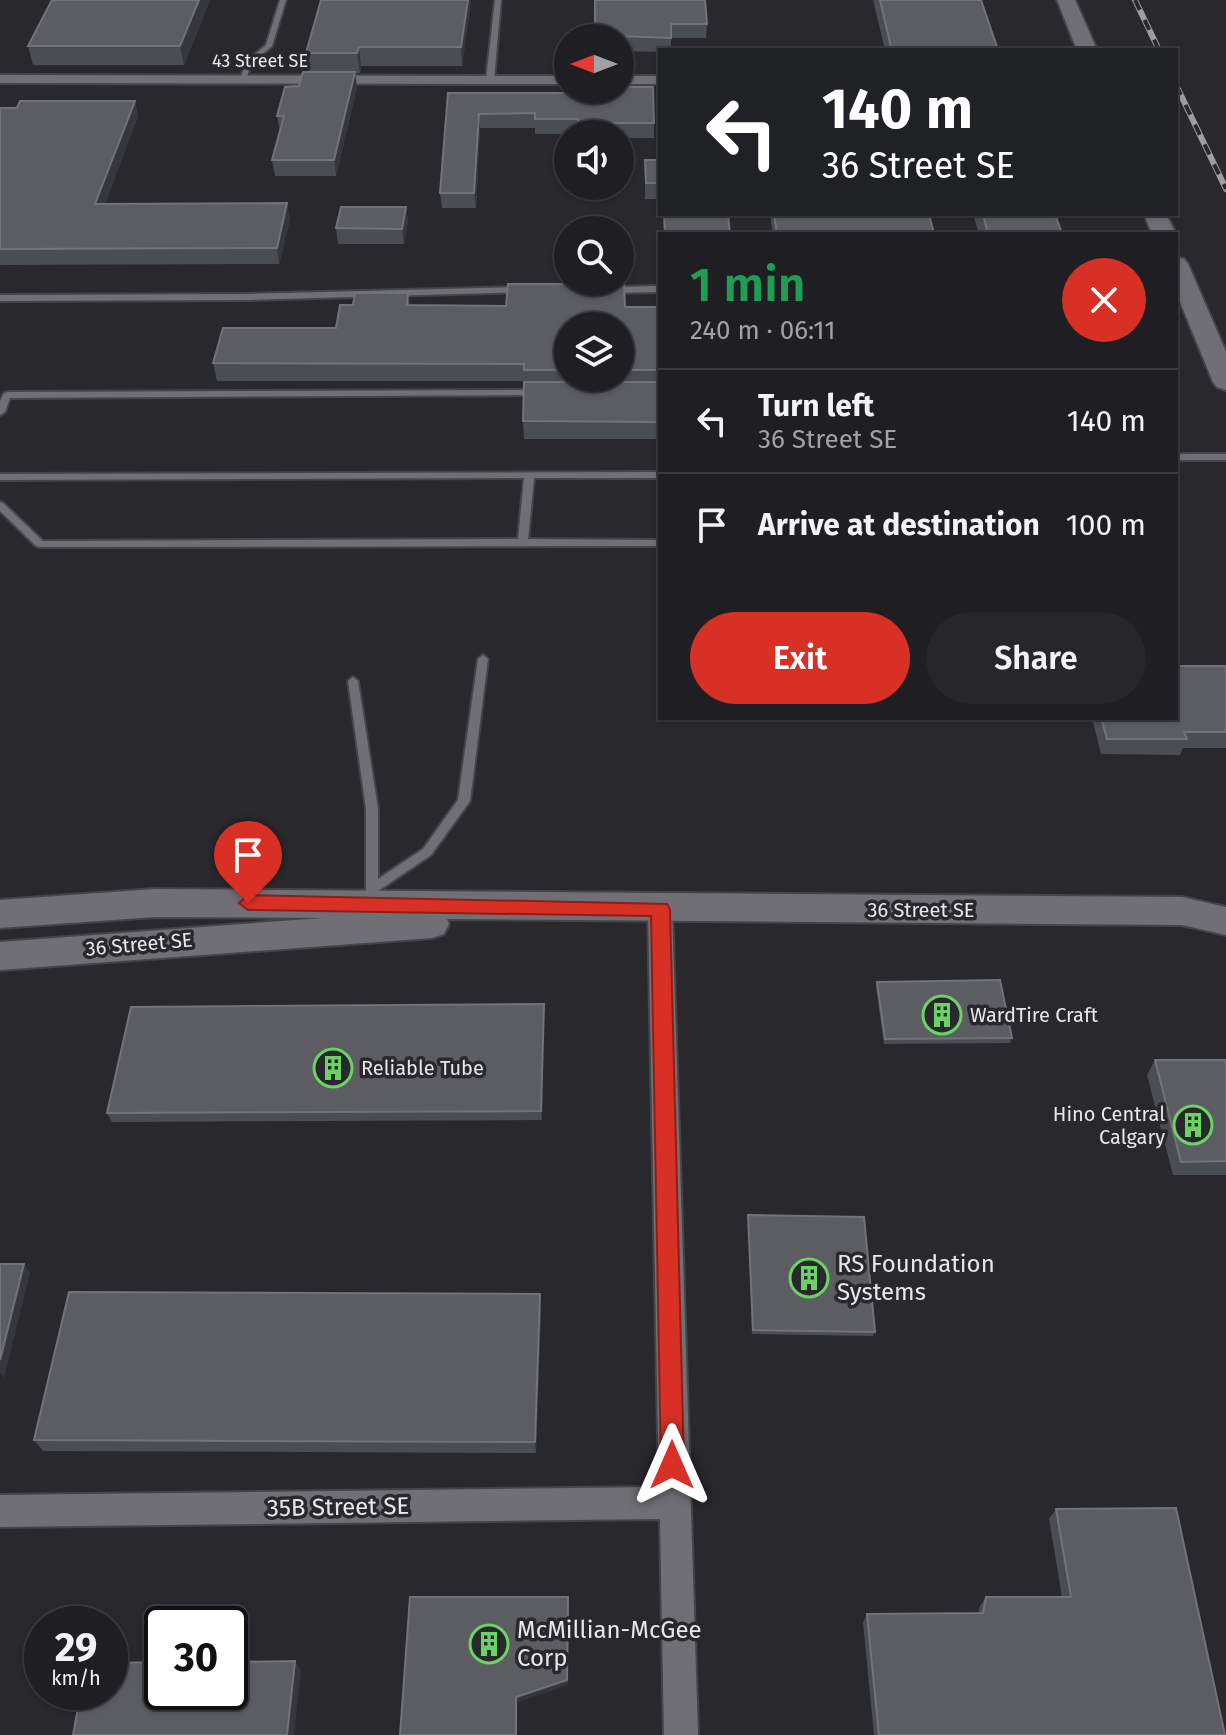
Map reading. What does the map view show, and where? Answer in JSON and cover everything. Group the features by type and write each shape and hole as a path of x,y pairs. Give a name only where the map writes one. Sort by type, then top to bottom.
{"street":[{"path":"1066,0 1086,48"},
{"name":"43 Street SE","path":"0,79 554,80"},
{"path":"634,80 658,80"},
{"path":"1178,270 1190,309 1226,382"},
{"name":"36 Street SE","path":"0,914 155,903 373,896 660,909 1182,911 1226,921"},
{"name":"36 Street SE","path":"1182,911 1226,898"},
{"path":"0,902 55,910"},
{"path":"660,909 681,1735"},
{"name":"36 Street SE","path":"0,956 214,938 660,909"},
{"name":"35B Street SE","path":"0,1511 675,1503"}],"lane":[{"path":"242,79 249,62 269,46 283,0"},
{"path":"490,80 498,0"},
{"path":"634,289 658,289"},
{"path":"0,298 248,297 533,290"},
{"path":"0,412 7,395 548,393"},
{"path":"1178,457 1226,457"},
{"path":"0,477 658,475"},
{"path":"523,542 529,476"},
{"path":"0,505 40,544 658,543"},
{"path":"373,896 427,852 464,801 483,659"},
{"path":"353,681 372,809 373,896"}],"building":[{"path":"52,0 199,0 180,46 28,46"},
{"path":"321,0 468,0 461,47 359,47 357,53 306,53"},
{"path":"595,0 705,0 707,24 671,24 671,38 634,37 634,24 595,24"},
{"path":"880,0 981,0 997,47 891,47"},
{"path":"303,72 355,72 334,160 272,160 284,116 277,116 285,87 299,86"},
{"path":"634,87 653,87 654,123 535,119 535,113 479,114 474,193 440,193 448,93 554,93 554,104 634,104"},
{"path":"20,101 135,101 95,204 287,203 277,248 0,249 0,108 17,108"},
{"path":"645,160 658,160 658,183 646,183"},
{"path":"341,207 406,207 402,229 336,228"},
{"path":"664,216 728,216 730,232 665,232"},
{"path":"774,216 930,216 934,232 777,232"},
{"path":"984,216 1056,216 1061,232 988,232"},
{"path":"508,284 554,284 554,296 625,296 625,307 658,307 658,370 634,370 634,312 554,312 554,370 524,370 524,364 213,363 223,328 336,328 340,305 353,305 355,293 408,293 407,305 506,306"},
{"path":"524,382 554,382 554,392 634,392 634,382 658,382 658,422 523,421"},
{"path":"1178,666 1226,666 1226,732 1184,732 1187,739 1107,739 1102,720 1178,720"},
{"name":"WardTire Craft","path":"1000,980 1012,1038 885,1039 877,982"},
{"name":"Reliable Tube","path":"544,1004 541,1111 107,1113 131,1007"},
{"name":"Hino Central Calgary","path":"1155,1060 1226,1060 1226,1161 1181,1162"},
{"name":"RS Foundation Systems","path":"748,1215 864,1217 875,1332 753,1330"},
{"path":"0,1264 24,1264 0,1360"},
{"path":"69,1292 540,1294 535,1442 34,1440"},
{"path":"1176,1508 1225,1735 879,1735 867,1614 983,1613 986,1597 1071,1597 1056,1509"},
{"name":"McMillian-McGee Corp","path":"410,1597 568,1597 567,1680 516,1697 516,1735 400,1735"},
{"path":"295,1661 287,1735 73,1735 78,1710 128,1710 128,1663 144,1662 144,1710 248,1710 248,1662"}],"railway":[{"path":"1135,0 1158,48"},
{"path":"1178,89 1226,189"}],"place":[{"name":"WardTire Craft","path":"942,1015"},
{"name":"Reliable Tube","path":"333,1068"},
{"name":"Hino Central Calgary","path":"1193,1125"},
{"name":"RS Foundation Systems","path":"809,1278"},
{"name":"McMillian-McGee Corp","path":"489,1644"}],"route":[{"path":"248,903 660,909 672,1465"}]}
